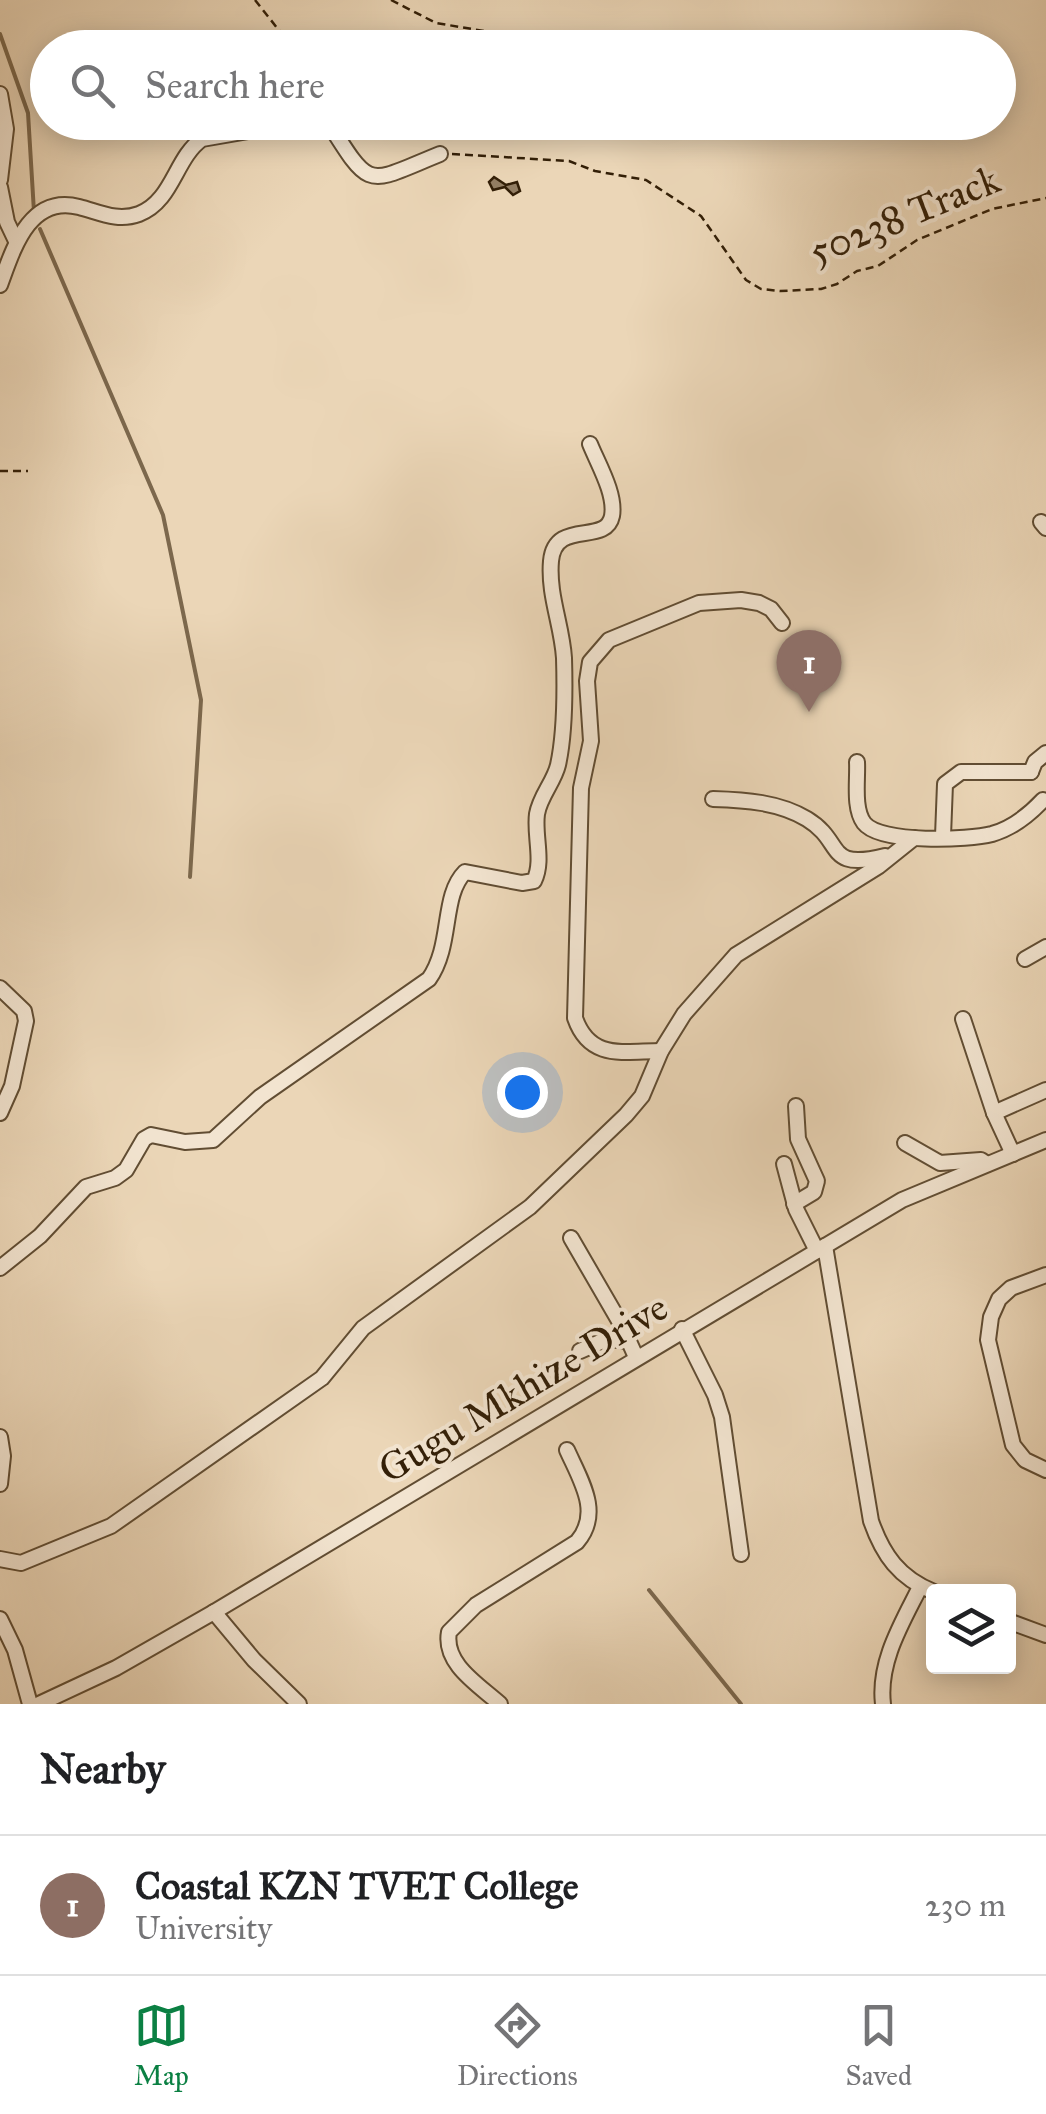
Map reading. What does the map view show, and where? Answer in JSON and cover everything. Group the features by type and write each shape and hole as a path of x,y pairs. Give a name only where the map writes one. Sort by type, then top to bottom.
{"street":[{"path":"0,94 6,130 0,184 7,222 16,241"},
{"path":"0,285 16,241 34,217 60,206 112,217 139,214 163,196 201,140"},
{"path":"340,140 360,171 372,177 390,175 440,154"},
{"path":"0,1268 40,1236 86,1187 115,1178 126,1170 151,1135 185,1142 213,1140 260,1097 429,979 444,948 455,883 466,872 522,884 534,882 539,869 537,816 560,752 564,657 554,610 551,557 554,546 563,538 600,530 612,514 590,444"},
{"path":"662,1051 602,1050 580,1032 576,1018 580,798 591,741 587,681 590,662 609,640 698,602 759,603 771,609 782,623"},
{"path":"857,762 858,810 864,822 884,834 914,838 990,834 1029,815 1044,802 1032,772 1035,762 1046,752"},
{"path":"944,836 945,784 950,777 960,772 1032,772"},
{"path":"713,799 752,801 787,809 821,830 836,853 850,860 865,862 896,854"},
{"path":"0,1559 21,1562 110,1526 322,1378 363,1328 530,1207 626,1115 652,1080 662,1051 700,993 736,955 896,854 914,838"},
{"path":"1025,959 1046,947"},
{"path":"0,988 24,1011 26,1021 12,1086 0,1114"},
{"path":"963,1019 994,1113 1013,1154"},
{"path":"994,1113 1046,1090"},
{"path":"794,1204 814,1192 817,1181 798,1140 796,1106"},
{"name":"Gugu Mkhize Drive","path":"39,1704 116,1668 214,1612 902,1200 1046,1140"},
{"path":"905,1143 940,1162 981,1160 987,1164"},
{"path":"784,1164 794,1204 821,1249 871,1520 888,1559 926,1588"},
{"path":"571,1238 636,1357"},
{"path":"1046,1275 1010,1288 999,1299 991,1317 988,1340 1013,1445 1025,1460 1046,1470"},
{"path":"682,1330 722,1417 741,1554"},
{"path":"580,1351 607,1340 629,1341"},
{"path":"0,1437 0,1484"},
{"path":"500,1704 461,1669 449,1652 450,1632 476,1605 577,1542 585,1533 590,1523 589,1507 567,1450"},
{"path":"883,1704 882,1682 890,1651 926,1591"},
{"path":"214,1612 254,1660 299,1704"},
{"path":"0,1619 15,1650 30,1704"},
{"path":"1016,1624 1046,1636"}],"path":[{"path":"255,0 279,30"},
{"path":"392,0 436,23 478,30"},
{"name":"50238 Track","path":"440,154 568,161 595,171 646,180 700,216 746,280 761,289 780,291 822,289 837,284 878,266 917,240 992,210 1046,198"},
{"path":"0,470 28,471"}],"building":[{"path":"494,177 506,185 517,182 520,191 513,195 505,187 493,190 489,182"}],"waterway":[{"path":"0,34 28,113 34,212"},
{"path":"40,229 163,515 201,700 190,877"},
{"path":"649,1590 741,1704"}],"place":[{"name":"Coastal KZN TVET College","path":"809,712"}]}
